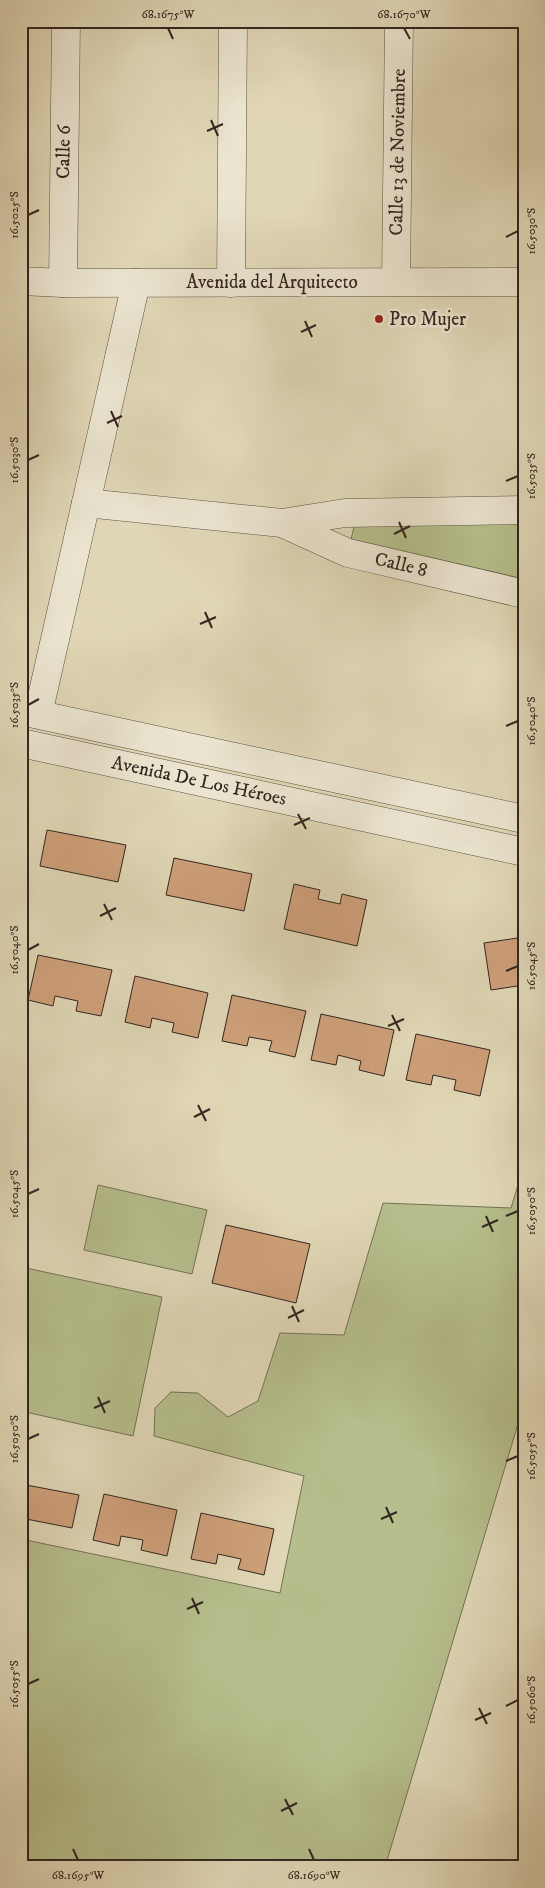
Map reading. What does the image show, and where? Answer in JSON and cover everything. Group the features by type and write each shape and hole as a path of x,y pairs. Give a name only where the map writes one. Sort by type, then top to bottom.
{"street":[{"name":"Calle 6","path":"63,283 66,21"},
{"path":"231,283 233,21"},
{"name":"Calle 13 de Noviembre","path":"396,282 399,21"},
{"name":"Avenida del Arquitecto","path":"21,281 63,283 524,282"},
{"path":"30,712 86,503 136,283"},
{"path":"86,503 282,523 346,513 524,510"},
{"name":"Calle 8","path":"282,523 348,553 524,594"},
{"name":"Avenida De Los Héroes","path":"30,712 524,819"},
{"name":"Avenida De Los Héroes","path":"21,743 524,852"}],"green space":[{"path":"524,522 524,579 351,539 355,523"},
{"path":"524,1165 524,1404 385,1867 27,1867 21,1854 21,1539 280,1593 304,1476 154,1436 155,1408 171,1392 198,1393 228,1417 258,1401 280,1333 344,1335 383,1203 511,1208"},
{"path":"98,1185 207,1210 192,1274 84,1250"},
{"path":"21,1267 162,1297 133,1436 21,1411"}],"building":[{"path":"47,830 126,845 118,882 40,866"},
{"path":"174,858 252,874 244,911 166,895"},
{"path":"294,884 320,890 318,899 340,904 342,894 367,900 357,946 284,929"},
{"path":"524,937 524,985 491,990 484,943"},
{"path":"38,955 112,970 101,1016 76,1011 78,1001 55,996 53,1006 28,1000"},
{"path":"135,976 208,993 198,1038 172,1032 174,1023 152,1018 150,1028 125,1022"},
{"path":"232,995 306,1011 295,1057 269,1051 272,1041 249,1037 247,1046 222,1041"},
{"path":"321,1014 394,1030 384,1076 359,1070 361,1061 338,1055 336,1065 311,1060"},
{"path":"416,1034 490,1050 480,1096 454,1090 456,1080 433,1075 431,1085 406,1080"},
{"path":"226,1225 310,1244 296,1303 212,1283"},
{"path":"21,1484 79,1495 72,1528 21,1518"},
{"path":"104,1494 177,1510 167,1556 141,1550 143,1540 121,1536 119,1546 93,1540"},
{"path":"201,1513 274,1529 264,1575 238,1569 241,1559 218,1554 216,1564 191,1559"}],"place":[{"name":"Pro Mujer","path":"379,319"}]}
